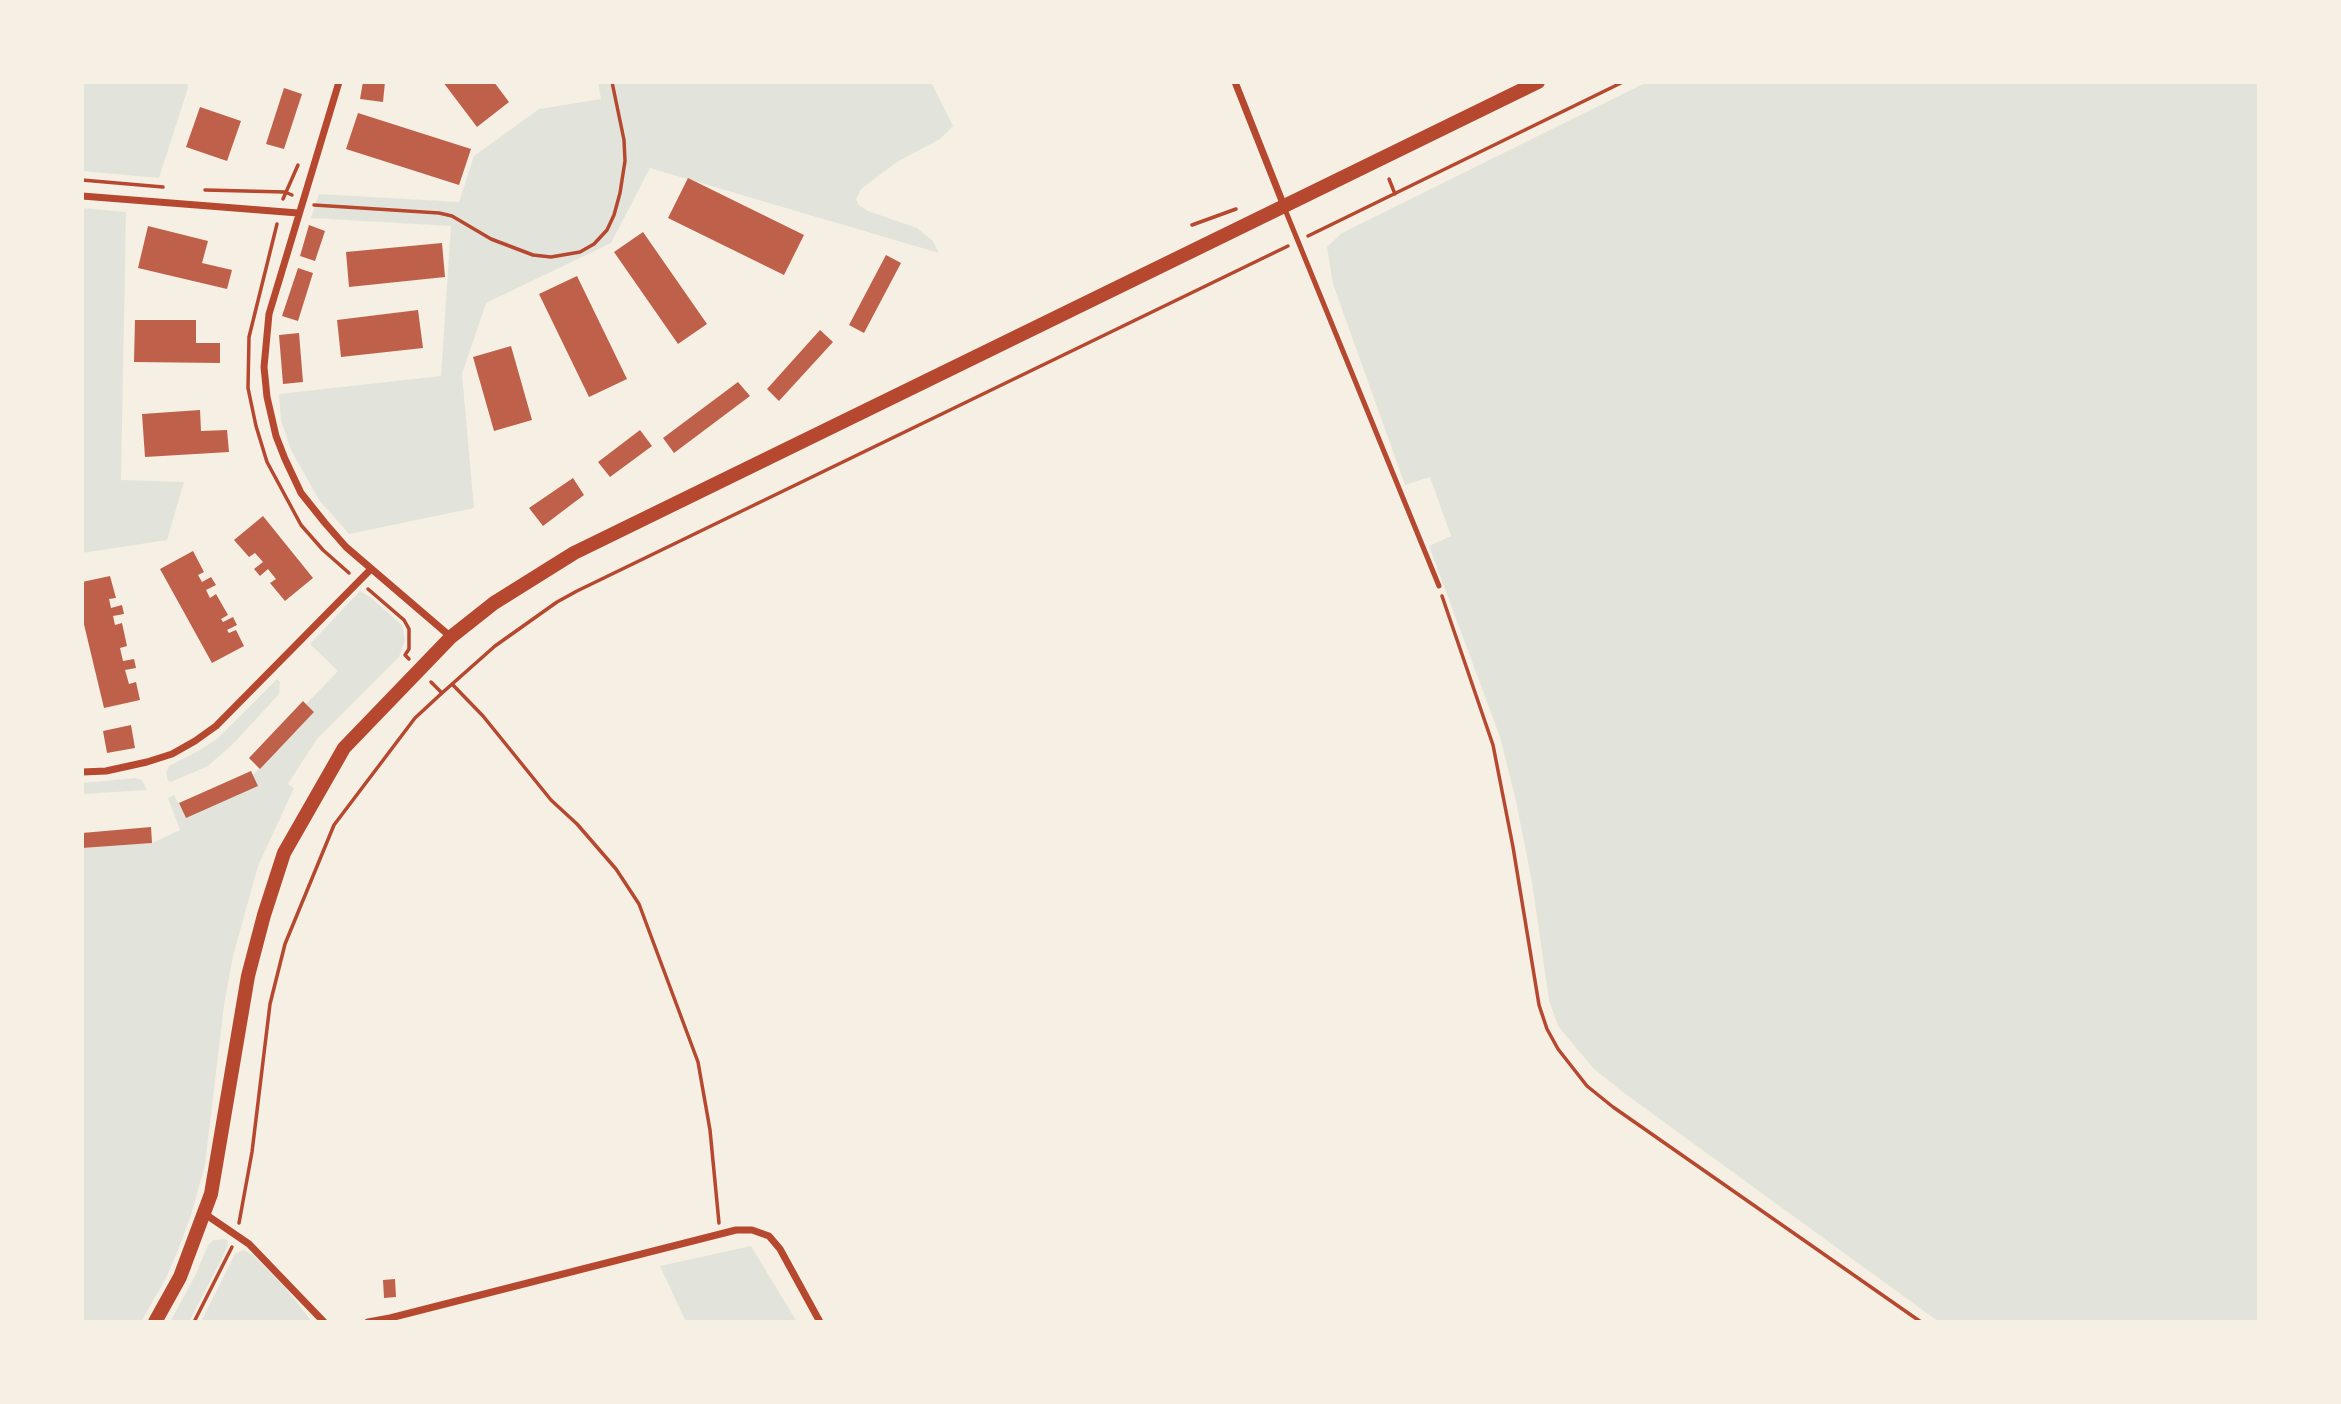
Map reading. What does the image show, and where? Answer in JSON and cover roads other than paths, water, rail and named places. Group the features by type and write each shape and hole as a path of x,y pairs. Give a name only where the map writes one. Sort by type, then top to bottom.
{"main road":[{"path":"155,1322 180,1277 205,1214 218,1158 248,976 284,853 344,748 451,636 494,603 574,553 1538,82"}],"street":[{"path":"339,82 269,314 264,366 267,397 276,436 302,493 346,547 451,636"},
{"path":"1236,82 1284,207"},
{"path":"82,196 299,213"},
{"path":"82,772 106,771 147,762 172,754 195,741 216,726 372,569"},
{"path":"205,1214 249,1244 324,1322"},
{"path":"368,1322 720,1232 752,1230 769,1236 780,1249 820,1322"}],"lane":[{"path":"1284,207 1438,586"}]}
